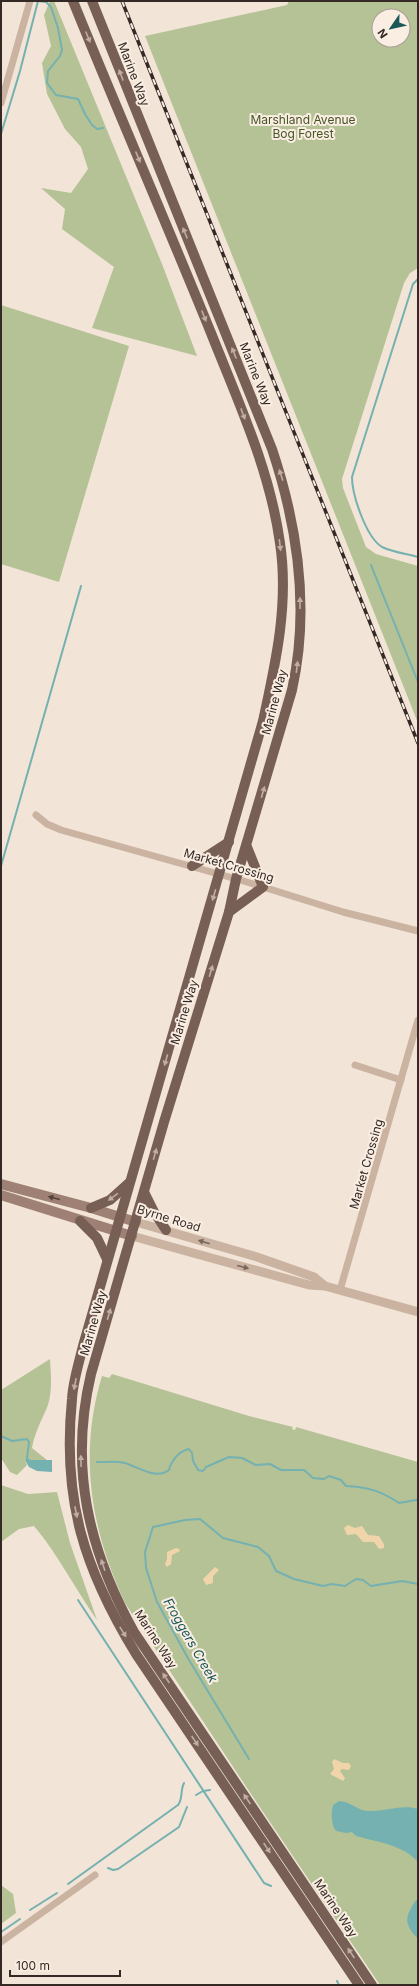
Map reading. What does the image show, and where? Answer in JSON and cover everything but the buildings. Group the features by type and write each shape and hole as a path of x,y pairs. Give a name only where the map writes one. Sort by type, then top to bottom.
{"main road":[{"name":"Marine Way","path":"73,1 190,280 256,448 268,488 280,543 283,612 278,653 263,721 230,842 131,1181 119,1216 79,1360 72,1398 70,1426 72,1484 80,1535 88,1561 114,1618 136,1654 359,1985"},
{"name":"Marine Way","path":"92,1 272,449 283,483 292,521 300,582 299,642 296,670 247,847 236,879 229,912 144,1192 85,1402 81,1465 86,1499 99,1553 109,1582 134,1632 372,1985"},
{"path":"192,866 230,842"},
{"path":"229,912 263,887 247,847"},
{"path":"91,1208 116,1196 131,1181"},
{"name":"Byrne Road","path":"1,1184 91,1208 136,1222"},
{"path":"144,1192 154,1212 166,1230"},
{"name":"Byrne Road","path":"1,1195 80,1221 132,1236"},
{"path":"80,1221 97,1238 107,1258"}],"street":[{"path":"1,104 30,1"},
{"name":"Market Crossing","path":"36,815 47,824 61,830 220,874 343,912 418,931"},
{"name":"Market Crossing","path":"340,1290 418,1020"},
{"path":"354,1066 401,1080"},
{"name":"Byrne Road","path":"136,1222 257,1257 314,1277 325,1286"},
{"name":"Byrne Road","path":"132,1236 309,1285 325,1286 418,1312"},
{"path":"1,1942 95,1875"}],"green space":[{"path":"50,1 54,1 162,264 197,356 92,328 114,267 62,229 65,209 41,188 71,193 88,169 81,147 65,129 47,94 42,63 51,46 44,15"},
{"name":"Marshland Avenue Bog Forest","path":"289,1 418,1 418,268 410,273 404,283 342,479 343,488 366,547 376,554 418,566 418,723 145,36 287,5"},
{"path":"1,305 129,346 59,582 1,564"},
{"path":"50,1359 50,1398 36,1433 32,1448 47,1460 29,1460 27,1457 25,1460 27,1465 17,1475 10,1472 1,1458 1,1390"},
{"path":"112,1374 249,1416 293,1427 292,1429 295,1430 296,1427 418,1462 418,1985 380,1985 249,1791 125,1603 113,1576 96,1520 90,1463 91,1435 95,1405 102,1376 109,1378"},
{"path":"1,1485 28,1494 57,1492 70,1543 97,1620 51,1548 34,1526 19,1529 1,1542"},
{"path":"1,1885 13,1894 16,1913 1,1924"}],"sand":[{"path":"348,1525 355,1528 362,1526 368,1535 379,1536 384,1544 384,1548 379,1549 374,1542 363,1542 356,1534 347,1535 344,1528"},
{"path":"176,1548 180,1551 172,1555 171,1564 167,1567 165,1564 167,1552"},
{"path":"215,1567 219,1570 213,1576 213,1583 206,1585 203,1579"},
{"path":"334,1759 343,1763 349,1763 351,1766 349,1770 342,1769 340,1771 345,1778 343,1781 330,1774 334,1769 332,1762"}],"water":[{"path":"27,1457 30,1460 52,1460 52,1472 37,1471 29,1467 25,1460"},
{"path":"339,1801 343,1801 364,1811 406,1807 418,1809 418,1862 412,1856 398,1848 356,1836 352,1832 346,1833 336,1831 332,1822 332,1811 333,1805"},
{"path":"416,1900 418,1900 418,1939 410,1929 407,1920"}],"waterway":[{"path":"38,1 46,2 51,7 58,28 62,50 60,56 48,71 47,83 56,95 78,99 92,125 97,129 103,128"},
{"path":"1,134 20,71 38,1"},
{"path":"418,279 413,284 352,477 354,494 361,515 365,525 376,542 386,549 418,557"},
{"path":"371,565 418,682"},
{"path":"1,866 81,586"},
{"path":"1,1436 12,1441 27,1439 29,1442 27,1458"},
{"path":"97,1462 122,1462 147,1472 158,1474 169,1470 176,1457 185,1450 189,1449 198,1470 203,1471 206,1467 229,1457 242,1458 256,1465 270,1464 281,1470 304,1470 313,1478 324,1479 329,1476 341,1480 346,1486 374,1490 399,1503 416,1500 418,1501"},
{"name":"Froggers Creek","path":"249,1759 189,1660 157,1602 146,1568 145,1552 153,1527 185,1520 200,1519 223,1538 258,1547 269,1556 276,1571 294,1579 323,1586 332,1584 345,1586 356,1579 363,1580 371,1586 402,1581 418,1584"},
{"path":"78,1600 264,1883 271,1886"},
{"path":"68,1884 178,1805 184,1783"},
{"name":"Froggers Creek","path":"196,1795 203,1791 210,1790"},
{"path":"108,1868 113,1870 118,1869 179,1827 187,1807"},
{"path":"30,1910 57,1893"},
{"path":"1,1932 20,1919"},
{"name":"Froggers Creek","path":"337,1981 339,1985"}],"railway":[{"path":"122,1 418,743"}]}
